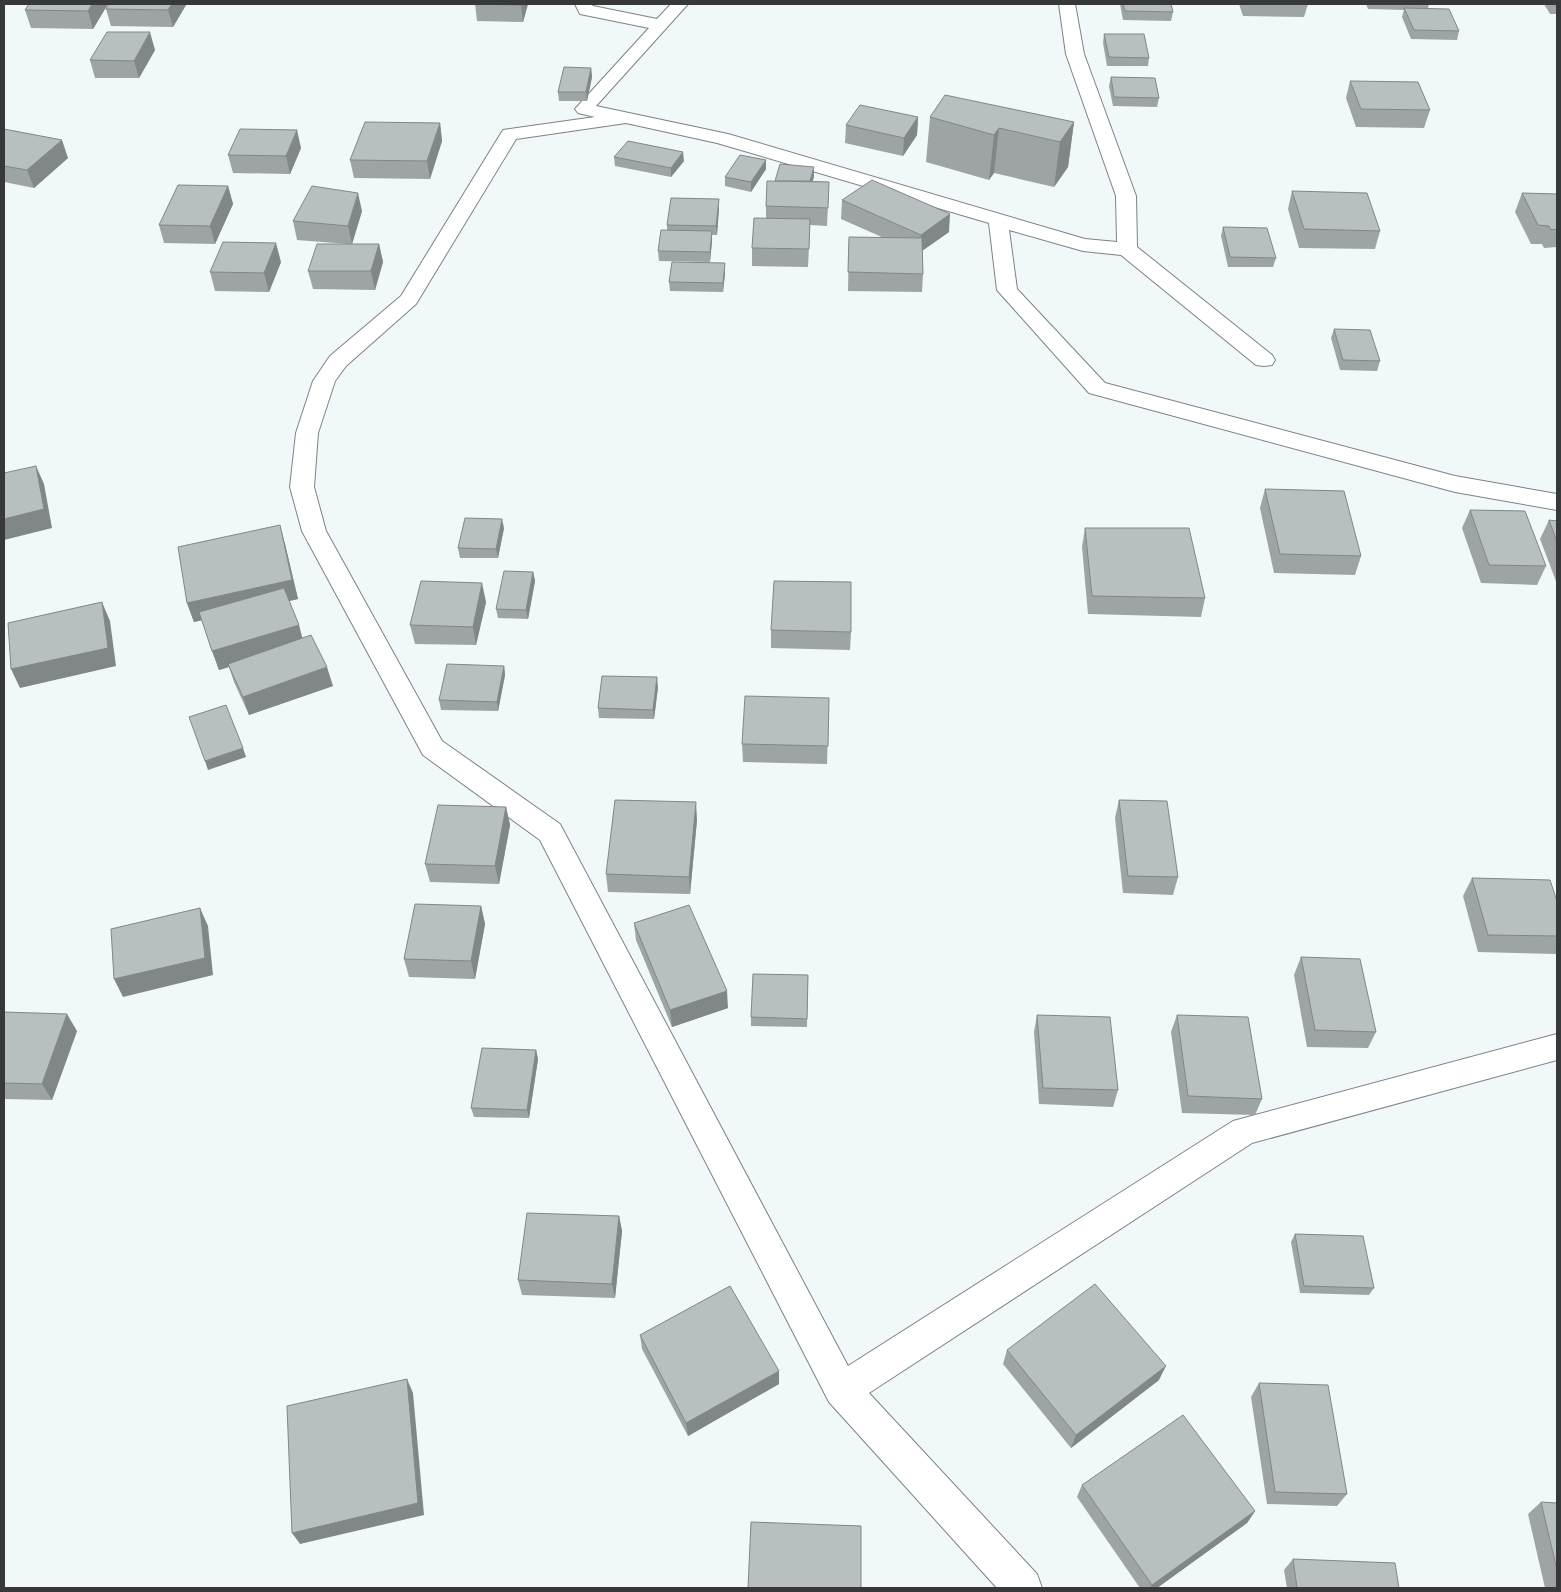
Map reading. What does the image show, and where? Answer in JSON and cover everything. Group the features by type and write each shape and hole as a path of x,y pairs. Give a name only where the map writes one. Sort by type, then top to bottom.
{"street":[{"path":"583,4 586,10 661,25"},
{"path":"680,4 584,110 722,138 1083,245 1127,249 1264,360"},
{"path":"1067,4 1075,54 1126,196 1127,249"},
{"path":"626,118 510,134 409,300 338,361 324,381 306,433 302,488 314,530 432,748 550,832 842,1390 1023,1588"},
{"path":"998,220 1007,290 1097,388 1456,484 1557,502"},
{"path":"842,1390 1244,1131 1557,1047"}],"building":[{"path":"29,4 92,4 88,11 25,10"},
{"path":"109,4 172,4 168,10 106,9"},
{"path":"475,4 521,4 521,5"},
{"path":"1123,4 1171,4 1173,12 1125,11"},
{"path":"1404,8 1449,9 1459,31 1414,30"},
{"path":"107,32 150,32 134,61 90,60"},
{"path":"1104,34 1144,34 1149,58 1109,57"},
{"path":"564,67 591,68 586,92 558,92"},
{"path":"1111,77 1155,78 1159,98 1114,97"},
{"path":"1350,81 1418,82 1430,110 1361,109"},
{"path":"945,95 1074,122 1060,142 999,128 994,135 930,117"},
{"path":"860,105 918,117 904,138 846,125"},
{"path":"365,122 440,123 427,161 350,160"},
{"path":"4,129 62,140 27,170 4,166"},
{"path":"240,129 297,130 286,156 228,155"},
{"path":"628,141 683,152 671,168 614,157"},
{"path":"740,155 766,160 751,182 725,177"},
{"path":"780,164 814,167 810,181 775,181"},
{"path":"872,180 950,214 921,235 842,200"},
{"path":"767,181 829,182 828,208 766,206"},
{"path":"178,185 228,186 210,226 159,225"},
{"path":"312,186 358,193 348,226 293,221"},
{"path":"1292,191 1367,193 1380,231 1304,229"},
{"path":"1522,193 1557,194 1557,229 1551,230 1549,226 1538,225"},
{"path":"671,198 719,199 716,226 667,225"},
{"path":"754,218 810,219 809,249 752,248"},
{"path":"1223,227 1267,228 1276,258 1230,257"},
{"path":"661,230 712,231 710,252 658,251"},
{"path":"849,237 922,238 923,274 848,272"},
{"path":"223,242 276,243 264,273 210,272"},
{"path":"317,244 379,244 371,271 308,271"},
{"path":"672,262 725,263 723,283 669,282"},
{"path":"1334,329 1370,330 1380,361 1343,360"},
{"path":"36,466 44,509 4,519 4,473"},
{"path":"1265,489 1344,491 1361,556 1280,554"},
{"path":"1470,510 1525,511 1546,566 1489,565"},
{"path":"465,518 502,519 496,549 458,548"},
{"path":"1549,520 1557,521 1557,542"},
{"path":"280,525 292,580 187,603 178,547"},
{"path":"1085,528 1189,528 1205,598 1092,596"},
{"path":"504,571 533,572 526,610 496,609"},
{"path":"421,581 482,583 473,627 410,625"},
{"path":"774,581 851,582 851,632 771,630"},
{"path":"284,588 299,625 212,651 199,612"},
{"path":"102,602 108,648 11,669 8,623"},
{"path":"311,635 327,667 243,697 228,664"},
{"path":"447,664 504,666 497,702 439,700"},
{"path":"602,676 657,677 653,710 598,708"},
{"path":"745,696 829,698 828,746 742,744"},
{"path":"226,705 243,748 205,761 189,717"},
{"path":"615,800 696,802 689,877 606,874"},
{"path":"1119,800 1167,801 1178,877 1128,876"},
{"path":"438,805 506,807 495,866 425,864"},
{"path":"1472,878 1550,880 1557,901 1557,936 1488,935"},
{"path":"415,904 481,906 471,961 404,959"},
{"path":"689,905 727,991 670,1010 634,923"},
{"path":"200,908 205,958 114,979 111,929"},
{"path":"1301,957 1360,959 1376,1032 1315,1030"},
{"path":"753,974 808,975 807,1019 751,1017"},
{"path":"4,1012 67,1014 42,1084 4,1083"},
{"path":"1037,1015 1110,1017 1118,1090 1043,1088"},
{"path":"1177,1015 1248,1017 1262,1099 1188,1096"},
{"path":"482,1048 536,1050 527,1110 471,1108"},
{"path":"527,1213 619,1216 612,1284 518,1280"},
{"path":"1295,1234 1363,1236 1374,1288 1304,1286"},
{"path":"1095,1284 1166,1366 1076,1435 1007,1350"},
{"path":"730,1286 779,1371 686,1423 640,1335"},
{"path":"407,1379 418,1503 292,1533 287,1406"},
{"path":"1259,1383 1328,1385 1347,1494 1275,1492"},
{"path":"1183,1415 1255,1511 1152,1585 1082,1485"},
{"path":"1541,1502 1557,1503 1557,1570"},
{"path":"751,1522 861,1526 861,1588 748,1588"},
{"path":"1293,1559 1395,1563 1399,1588 1297,1588"}]}
